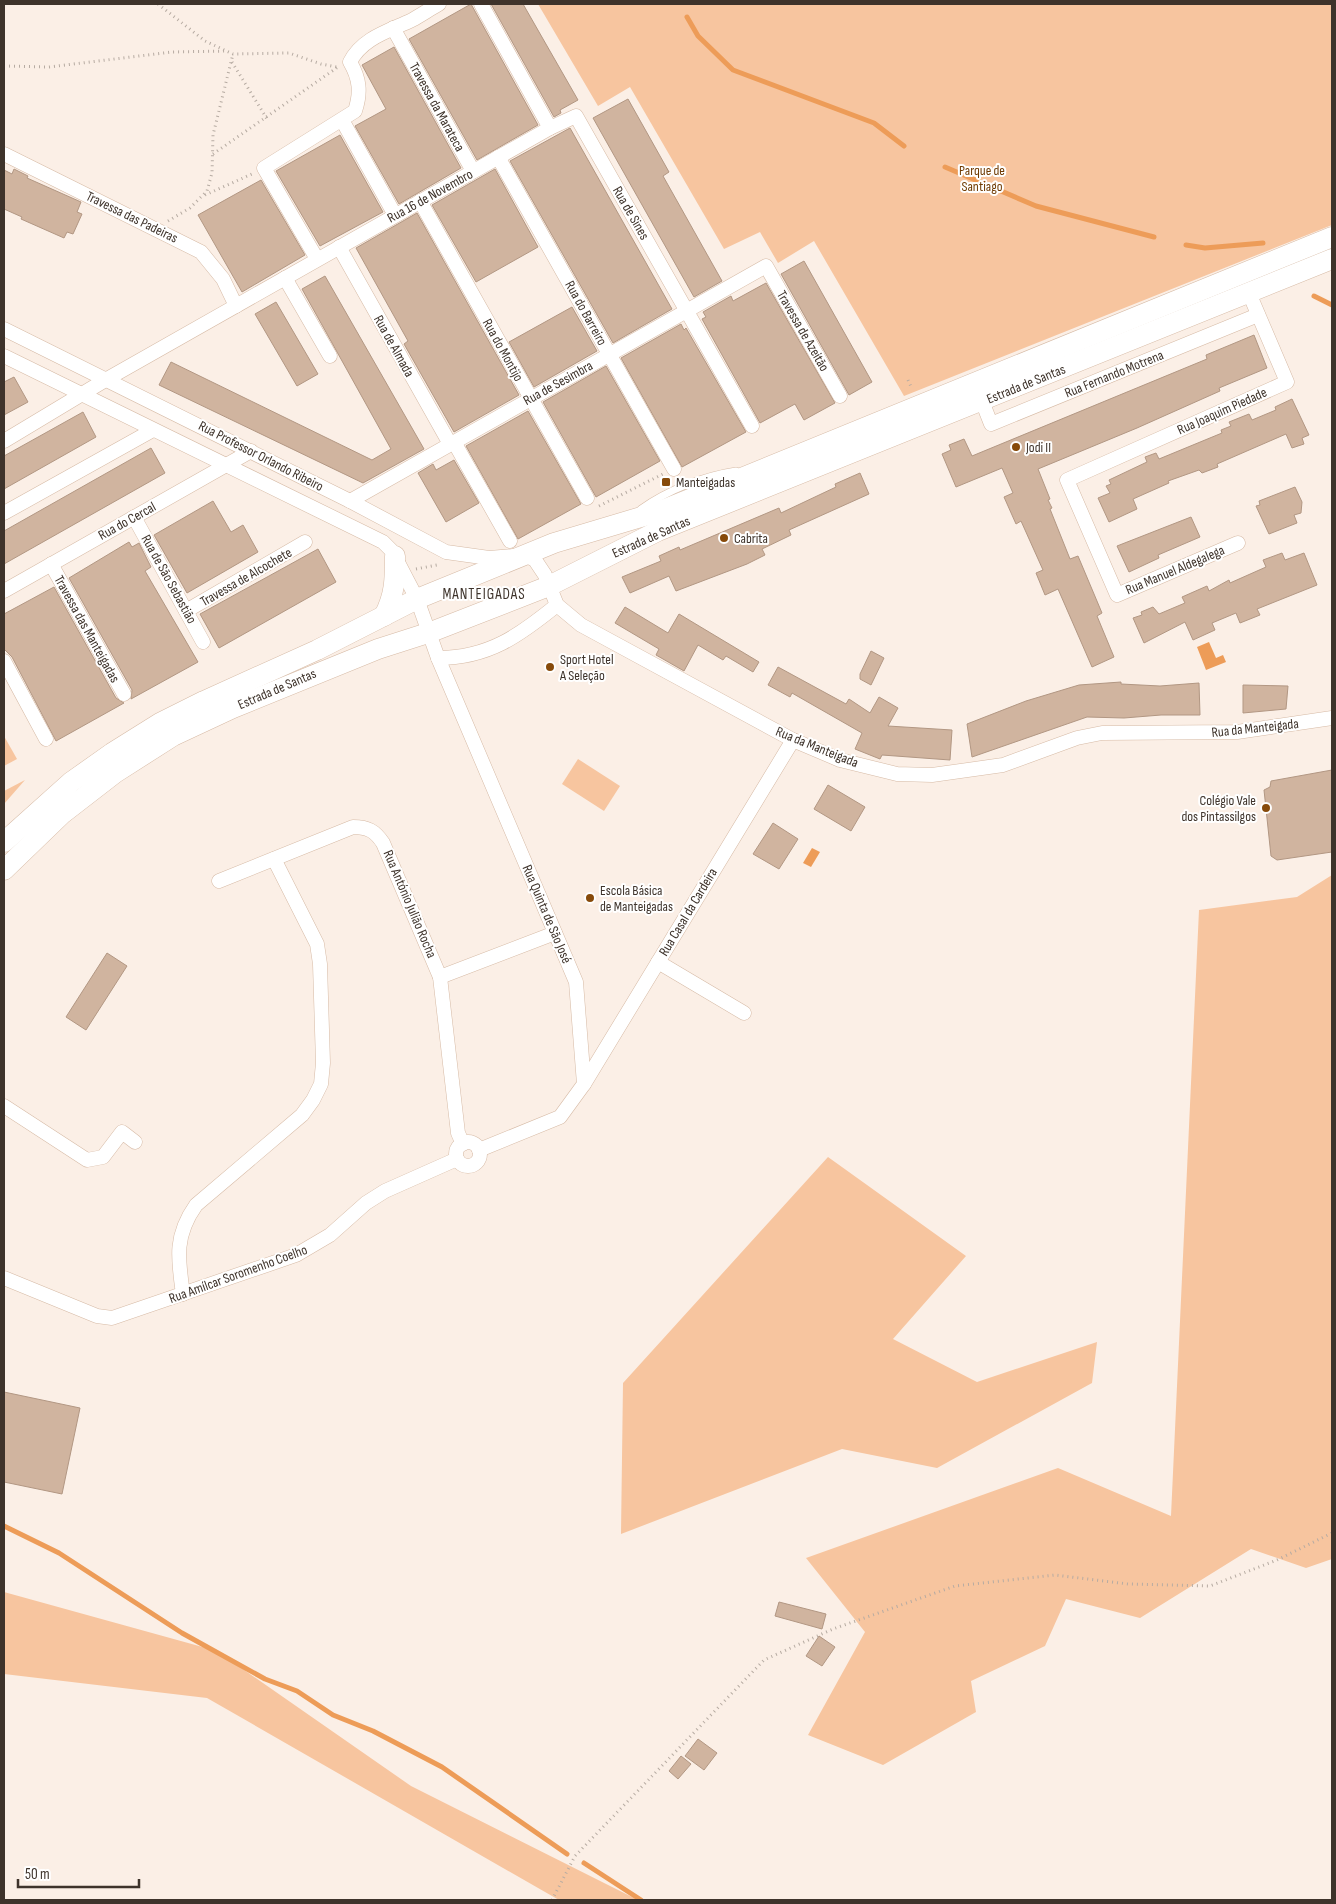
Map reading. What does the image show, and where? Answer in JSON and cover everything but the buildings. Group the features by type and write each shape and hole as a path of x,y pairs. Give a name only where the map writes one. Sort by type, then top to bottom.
{"main road":[{"name":"Estrada de Santas","path":"4,842 72,782 160,723 317,650 418,599 569,539 658,512 1332,238"},
{"name":"Estrada de Santas","path":"4,870 36,836 68,808 115,773 173,736 233,708 378,648 431,632 549,586 658,531 1332,259"},
{"path":"384,616 393,597 399,564"}],"street":[{"path":"317,259 267,173 345,126 354,112 360,95 357,75 350,62 356,50 378,35 439,4"},
{"path":"481,4 550,128"},
{"name":"Travessa da Marateca","path":"393,28 473,171"},
{"name":"Rua 16 de Novembro","path":"4,441 107,379 317,259 550,128 576,116"},
{"name":"Rua de Sines","path":"576,116 752,426"},
{"path":"345,126 395,215"},
{"name":"Travessa das Padeiras","path":"4,154 201,252 223,279 236,306"},
{"name":"Rua do Barreiro","path":"498,157 674,469"},
{"name":"Rua do Montijo","path":"420,201 590,503"},
{"name":"Rua de Almada","path":"339,247 510,541"},
{"name":"Rua de Sesimbra","path":"350,501 766,266"},
{"name":"Travessa de Azeitão","path":"766,266 840,396"},
{"path":"285,278 330,356"},
{"name":"Rua Joaquim Piedade","path":"1067,480 1287,382 1249,293"},
{"name":"Rua Fernando Motrena","path":"982,401 991,424 1258,315"},
{"name":"Rua Professor Orlando Ribeiro","path":"4,329 251,451 446,552 489,558 525,555"},
{"name":"Rua Professor Orlando Ribeiro","path":"7,360 383,542 399,564 418,599 431,632"},
{"path":"4,514 153,430"},
{"name":"Rua do Cercal","path":"4,591 251,451"},
{"name":"Rua Manuel Aldegalega","path":"1067,480 1117,595 1238,543"},
{"name":"Rua de São Sebastião","path":"134,517 203,642"},
{"name":"Travessa de Alcochete","path":"186,611 305,542"},
{"name":"Rua da Manteigada","path":"525,555 535,560 540,566 557,605 581,626 792,740 840,760 897,774 932,775 1003,765 1077,738 1102,733 1237,732 1332,718"},
{"name":"Travessa das Manteigadas","path":"51,564 124,694"},
{"path":"438,658 473,655 489,649 527,629 557,605"},
{"name":"Rua Quinta de São José","path":"431,632 438,658 576,982 584,1084"},
{"path":"4,661 46,740"},
{"name":"Rua Casal da Cardeira","path":"584,1084 792,740"},
{"name":"Rua António Julião Rocha","path":"219,881 353,827 365,827 377,834 383,843 440,977 458,1133 463,1144"},
{"path":"183,1294 178,1256 185,1221 196,1205 302,1114 313,1100 320,1084 323,1063 320,964 317,944 274,859"},
{"path":"440,977 556,933"},
{"path":"658,962 744,1013"},
{"path":"479,1150 560,1117 584,1084"},
{"path":"4,1106 87,1160 93,1161 104,1156 122,1132 135,1142"},
{"path":"463,1144 472,1144 479,1150 479,1159 472,1165 463,1165 457,1159 457,1150 463,1144"},
{"name":"Rua Amílcar Soromenho Coelho","path":"4,1278 104,1318 112,1318 308,1249 330,1235 366,1203 385,1191 457,1159"}],"lane":[{"path":"1306,269 1332,266"}],"path":[{"path":"158,4 205,41 233,54 289,53 321,64"},
{"path":"4,66 49,68 172,52 228,51"},
{"path":"155,229 190,208 207,191 212,173 213,135 233,54"},
{"path":"232,62 267,118"},
{"path":"213,154 338,67"},
{"path":"202,196 267,173"},
{"path":"590,503 674,469"},
{"path":"399,564 437,564 446,552"},
{"path":"552,1900 575,1856 764,1660 833,1629 955,1586 1054,1575 1128,1584 1210,1586 1278,1560 1332,1533"}],"green space":[{"name":"Parque de Santiago","path":"538,4 1332,4 1332,225 904,396 814,241 778,263 760,232 724,249 630,87 598,106"},
{"path":"4,736 17,759 4,766"},
{"path":"578,759 620,786 604,811 562,784"},
{"path":"25,780 4,804 4,791"},
{"path":"1332,875 1332,1559 1306,1568 1251,1549 1140,1618 1066,1599 1045,1646 971,1681 976,1712 883,1765 808,1735 865,1632 806,1558 1058,1468 1171,1516 1199,910 1297,897"},
{"path":"828,1157 966,1256 893,1339 977,1382 1097,1342 1092,1383 937,1468 842,1449 621,1534 623,1383"},
{"path":"4,1592 217,1651 411,1786 638,1900 559,1900 207,1698 4,1674"}],"shaded area":[{"path":"1209,642 1216,658 1223,655 1226,662 1206,670 1197,647"},
{"path":"812,848 820,852 811,867 803,863"}],"waterway":[{"path":"687,17 698,36 733,70 874,123 904,146"},
{"path":"945,167 1036,206 1154,237"},
{"path":"1186,245 1205,248 1263,243"},
{"path":"1314,296 1332,305"},
{"path":"4,1526 59,1553 182,1633 265,1679 297,1691 333,1715 373,1731 442,1767 567,1854"},
{"path":"584,1863 641,1900"}],"place":[{"name":"Jodi II","path":"1016,447"},
{"name":"Manteigadas","path":"666,482"},
{"name":"Cabrita","path":"724,538"},
{"name":"Sport Hotel A Seleção","path":"550,667"},
{"name":"Colégio Vale dos Pintassilgos","path":"1266,808"},
{"name":"Escola Básica de Manteigadas","path":"590,898"}],"district":[{"name":"MANTEIGADAS","path":"484,594"}]}
